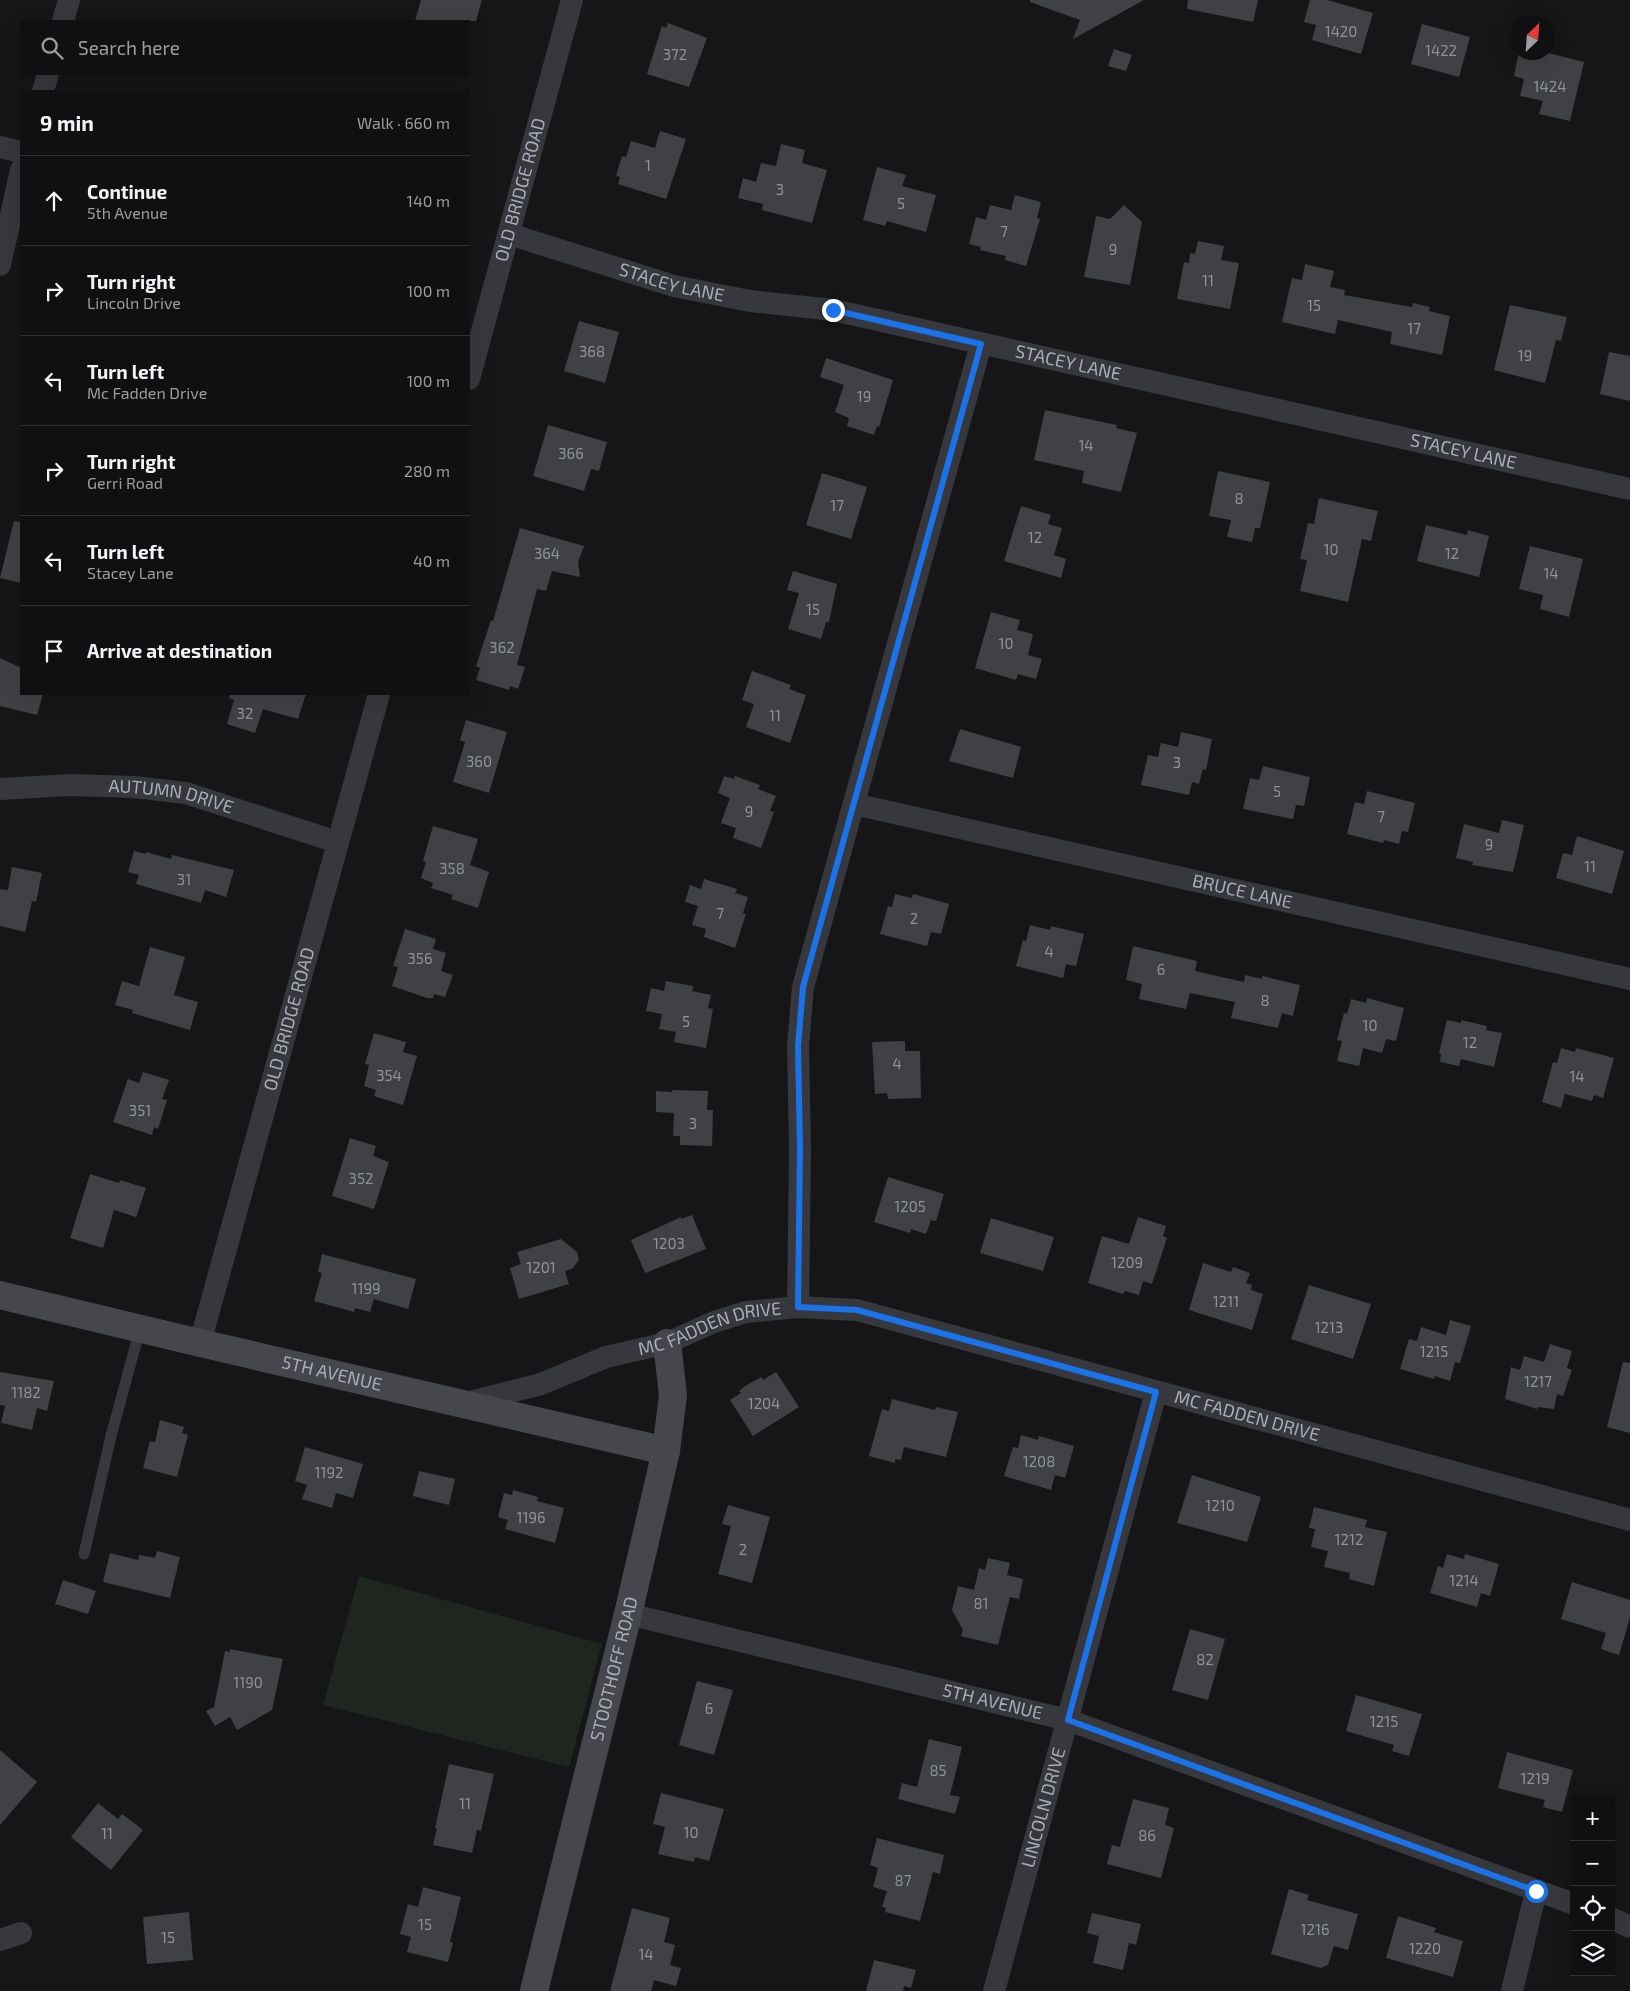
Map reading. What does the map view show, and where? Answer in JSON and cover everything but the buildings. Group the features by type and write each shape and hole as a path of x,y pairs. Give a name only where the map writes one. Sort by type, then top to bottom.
{"street":[{"path":"62,20 69,0"},
{"name":"OLD BRIDGE ROAD","path":"470,375 572,0"},
{"path":"43,90 48,75"},
{"path":"0,147 20,152"},
{"path":"0,266 20,175"},
{"name":"STACEY LANE","path":"509,234 674,286 750,300 833,310 1630,489"},
{"path":"798,1307 800,1149 798,1046 803,987 981,344"},
{"name":"OLD BRIDGE ROAD","path":"200,1344 337,842 380,695"},
{"name":"AUTUMN DRIVE","path":"0,789 79,785 134,787 186,793 337,842"},
{"name":"BRUCE LANE","path":"854,804 1630,979"},
{"name":"5TH AVENUE","path":"0,1295 200,1344 666,1451"},
{"name":"MC FADDEN DRIVE","path":"461,1404 541,1384 606,1357 667,1343 714,1322 746,1312 798,1307 857,1310 1630,1520"},
{"name":"STOOTHOFF ROAD","path":"534,1991 628,1614 666,1451 673,1396 667,1343"},
{"name":"LINCOLN DRIVE","path":"994,1991 1156,1392"},
{"name":"5TH AVENUE","path":"628,1614 1068,1720 1570,1903"},
{"path":"1512,1991 1536,1891"},
{"path":"1615,1920 1630,1927"}],"lane":[{"path":"84,1554 111,1436 140,1328"}],"shaded area":[{"path":"359,1576 602,1644 569,1767 323,1705"}],"route":[{"path":"833,310 905,325 981,344 803,987 798,1046 800,1149 798,1307 857,1310 1156,1392 1068,1720 1536,1891"}]}
